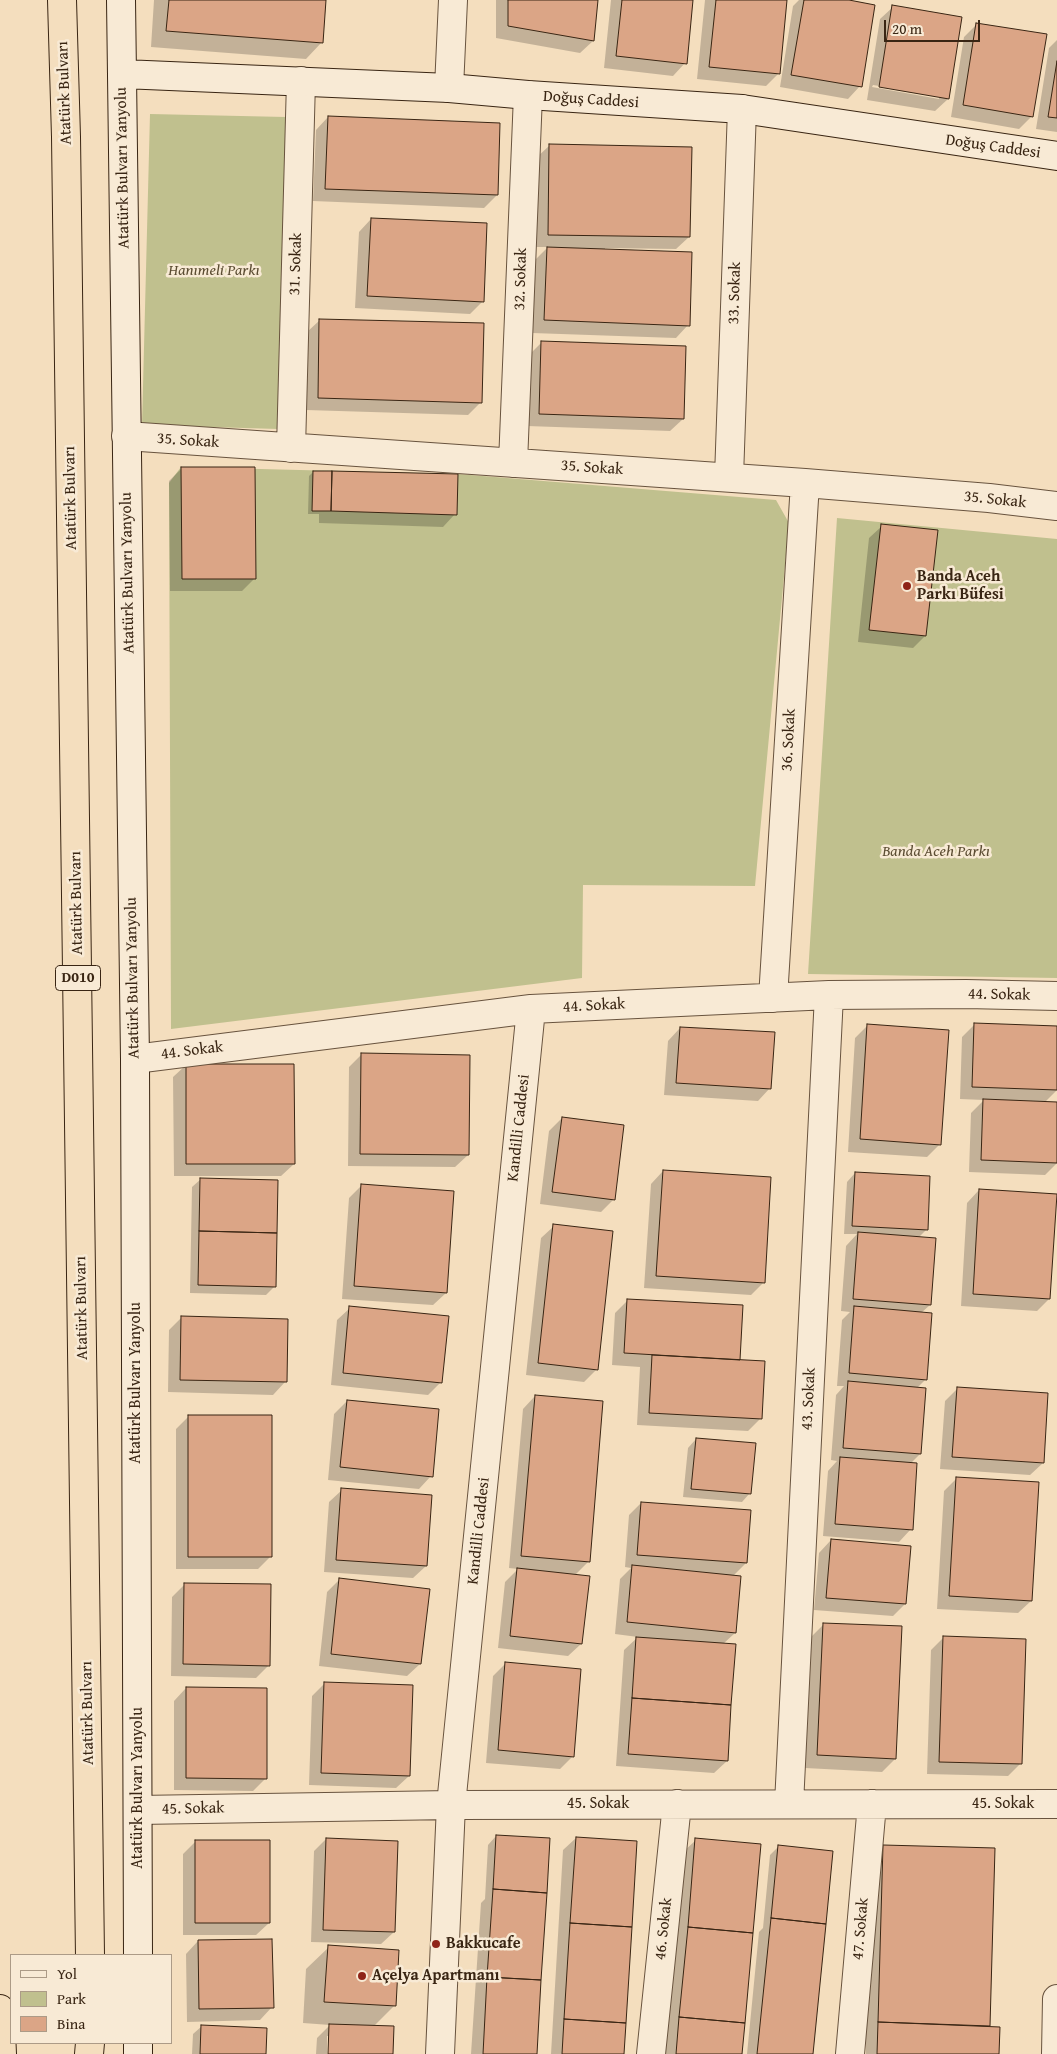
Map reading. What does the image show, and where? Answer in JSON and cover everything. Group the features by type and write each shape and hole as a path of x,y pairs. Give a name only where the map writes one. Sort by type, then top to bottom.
{"highway":[{"name":"Atatürk Bulvarı","path":"62,0 66,147 90,1954"},
{"path":"0,2009 2,2054"}],"street":[{"name":"Atatürk Bulvarı Yanyolu","path":"121,0 134,1059 138,1954"},
{"path":"449,88 452,0"},
{"name":"Doğuş Caddesi","path":"122,74 449,88 528,96 742,109 1057,156"},
{"name":"31. Sokak","path":"291,448 301,81"},
{"name":"32. Sokak","path":"513,463 528,96"},
{"name":"33. Sokak","path":"729,477 742,109"},
{"name":"35. Sokak","path":"126,436 729,477 989,498 1057,506"},
{"name":"36. Sokak","path":"773,998 805,483"},
{"name":"44. Sokak","path":"134,1059 532,1009 829,995 966,994 1057,996"},
{"name":"43. Sokak","path":"789,1804 829,995"},
{"name":"Kandilli Caddesi","path":"440,2054 451,1805 532,1009"},
{"name":"46. Sokak","path":"651,2054 677,1804"},
{"name":"47. Sokak","path":"850,2054 872,1804"},
{"name":"45. Sokak","path":"138,1810 451,1805 1057,1804"},
{"path":"1056,2054 1057,1999"}],"green space":[{"name":"Hanımeli Parkı","path":"150,114 286,117 278,429 142,425"},
{"path":"181,467 458,474 776,500 789,523 755,886 583,885 582,978 171,1029 169,483"},
{"name":"Banda Aceh Parkı","path":"837,518 1057,539 1057,978 808,974"}],"building":[{"path":"169,0 326,0 323,43 166,31"},
{"path":"508,0 598,0 594,41 508,26"},
{"path":"622,0 693,0 687,64 616,56"},
{"path":"716,0 787,0 780,74 709,67"},
{"path":"804,0 849,0 875,5 862,87 791,75"},
{"path":"892,5 962,17 949,99 879,87"},
{"path":"976,23 1047,34 1033,117 963,105"},
{"path":"1057,61 1057,118 1048,117"},
{"path":"328,116 500,123 498,195 325,189"},
{"path":"549,144 692,147 690,237 548,235"},
{"path":"371,218 487,223 484,302 367,296"},
{"path":"547,247 692,252 690,326 544,320"},
{"path":"319,319 484,323 482,403 318,398"},
{"path":"541,341 686,346 684,419 539,414"},
{"path":"181,467 255,467 256,579 182,579"},
{"path":"313,471 332,471 331,511 312,511"},
{"path":"332,471 458,474 457,515 331,511"},
{"path":"881,524 938,530 926,636 869,630"},
{"path":"974,1023 1057,1026 1057,1090 972,1087"},
{"path":"867,1024 949,1030 941,1145 860,1139"},
{"path":"680,1027 775,1032 771,1089 676,1083"},
{"path":"361,1053 470,1055 469,1155 360,1154"},
{"path":"186,1064 294,1064 295,1164 186,1164"},
{"path":"983,1099 1057,1102 1057,1163 981,1160"},
{"path":"562,1117 624,1125 615,1200 552,1192"},
{"path":"663,1170 771,1177 765,1283 656,1276"},
{"path":"855,1172 930,1176 928,1230 852,1226"},
{"path":"200,1178 278,1180 277,1233 199,1231"},
{"path":"361,1184 454,1191 447,1293 354,1286"},
{"path":"979,1189 1057,1194 1050,1299 973,1294"},
{"path":"553,1224 613,1231 598,1370 538,1363"},
{"path":"199,1231 277,1233 276,1287 198,1285"},
{"path":"858,1232 936,1238 931,1305 853,1299"},
{"path":"627,1299 743,1305 740,1360 624,1353"},
{"path":"349,1306 449,1316 442,1383 343,1373"},
{"path":"854,1306 932,1313 927,1380 849,1373"},
{"path":"181,1316 288,1319 287,1382 180,1380"},
{"path":"652,1355 765,1361 762,1419 649,1413"},
{"path":"848,1381 926,1388 921,1454 843,1448"},
{"path":"957,1387 1048,1393 1044,1463 952,1457"},
{"path":"535,1395 603,1401 590,1562 521,1556"},
{"path":"347,1400 439,1409 433,1477 340,1467"},
{"path":"188,1415 272,1415 272,1557 188,1557"},
{"path":"696,1438 756,1443 751,1494 691,1489"},
{"path":"840,1457 917,1463 913,1530 835,1524"},
{"path":"956,1477 1039,1482 1032,1601 949,1596"},
{"path":"341,1488 432,1495 427,1566 336,1560"},
{"path":"641,1502 751,1510 747,1563 637,1555"},
{"path":"831,1539 911,1546 906,1604 826,1598"},
{"path":"632,1565 741,1576 736,1633 627,1622"},
{"path":"517,1568 590,1576 582,1644 510,1636"},
{"path":"339,1578 430,1589 421,1664 331,1654"},
{"path":"184,1583 271,1584 270,1666 183,1664"},
{"path":"823,1623 902,1626 896,1759 817,1755"},
{"path":"943,1636 1026,1639 1022,1764 939,1762"},
{"path":"636,1637 736,1644 731,1705 632,1698"},
{"path":"505,1662 581,1669 574,1757 498,1750"},
{"path":"324,1682 413,1685 410,1776 321,1773"},
{"path":"186,1687 267,1688 267,1779 186,1778"},
{"path":"632,1698 731,1705 728,1761 628,1754"},
{"path":"496,1835 550,1838 547,1893 493,1889"},
{"path":"576,1837 637,1841 632,1927 570,1923"},
{"path":"326,1838 398,1841 395,1932 323,1930"},
{"path":"695,1838 761,1844 753,1933 688,1927"},
{"path":"195,1840 270,1840 270,1923 195,1923"},
{"path":"778,1845 833,1851 826,1924 771,1918"},
{"path":"883,1845 995,1848 990,2026 878,2022"},
{"path":"493,1889 547,1893 541,1980 487,1977"},
{"path":"771,1918 826,1924 813,2054 757,2054"},
{"path":"570,1923 632,1927 626,2023 564,2019"},
{"path":"688,1927 753,1933 745,2023 679,2017"},
{"path":"272,1939 274,2008 199,2009 198,1940"},
{"name":"Açelya Apartmanı","path":"328,1945 399,1950 396,2006 324,2002"},
{"path":"487,1977 541,1980 537,2054 483,2054"},
{"path":"679,2017 745,2023 742,2054 676,2054"},
{"path":"564,2019 626,2023 624,2054 562,2054"},
{"path":"878,2022 1000,2027 999,2054 877,2054"},
{"path":"329,2024 394,2026 393,2054 328,2054"},
{"path":"201,2025 267,2028 266,2054 200,2054"}],"place":[{"name":"Banda Aceh Parkı Büfesi","path":"907,586"},
{"name":"Bakkucafe","path":"436,1944"},
{"name":"Açelya Apartmanı","path":"362,1976"}]}
